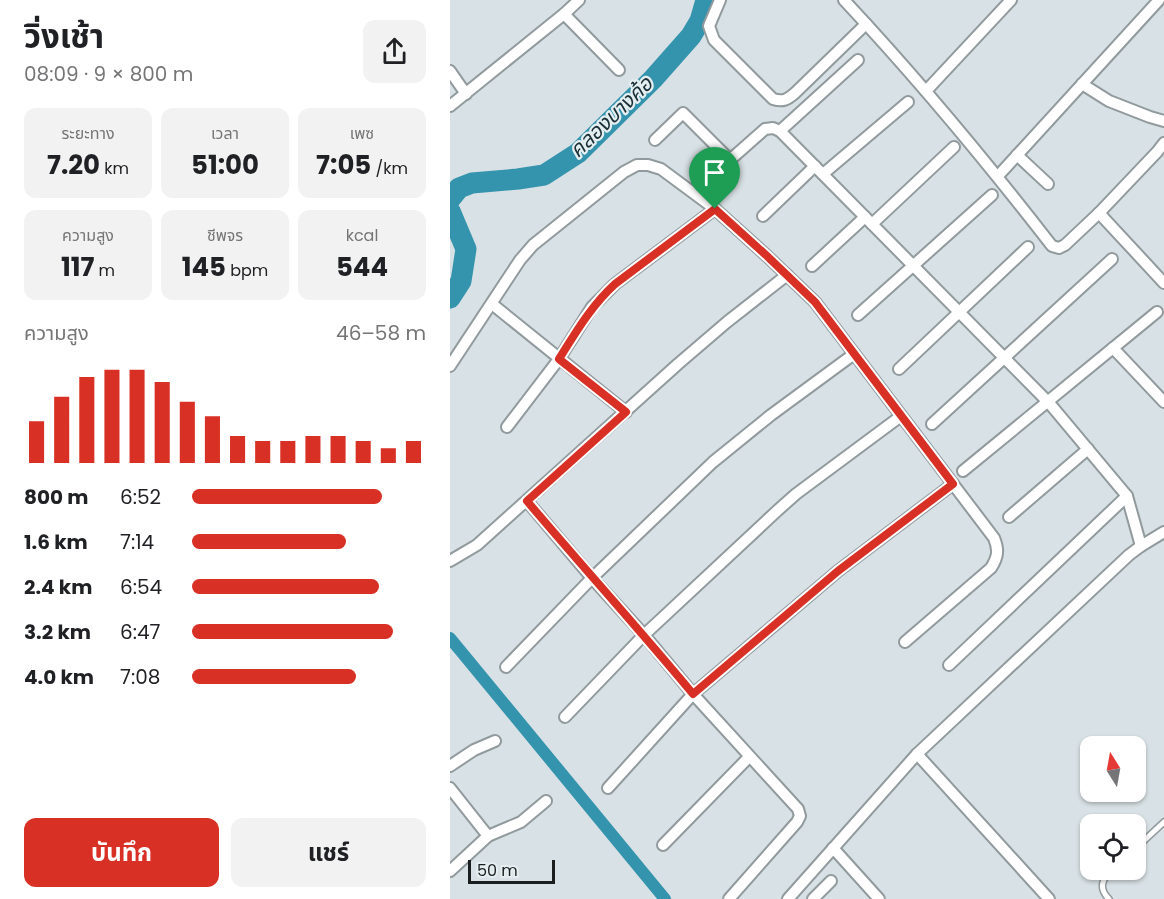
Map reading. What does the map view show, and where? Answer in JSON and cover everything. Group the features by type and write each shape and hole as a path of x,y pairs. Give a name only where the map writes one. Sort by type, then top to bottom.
{"street":[{"path":"450,106 579,0"},
{"path":"720,0 709,26 714,40 773,99 781,102 795,93 866,24"},
{"path":"926,91 1011,0"},
{"path":"998,176 1159,0"},
{"path":"846,1 998,176 1052,246 1059,248 1065,245 1099,213 1164,142"},
{"path":"564,14 619,70"},
{"path":"780,131 858,60"},
{"path":"450,71 466,94"},
{"path":"1082,84 1109,101 1164,121"},
{"path":"763,216 908,102"},
{"path":"655,140 683,113 730,160"},
{"path":"705,182 765,129 773,128 780,131 1048,401 1127,496 1140,546"},
{"path":"812,266 954,147"},
{"path":"1017,155 1048,184"},
{"path":"450,366 520,260 533,245 624,172 637,165 648,165 661,169 715,209 815,302 994,538 998,548 997,560 991,568 905,642"},
{"path":"858,315 992,195"},
{"path":"507,427 559,359 592,307 615,284 715,209"},
{"path":"1099,213 1164,282"},
{"path":"899,369 1028,248"},
{"path":"932,424 1112,259"},
{"path":"450,561 477,545 686,357 787,275"},
{"path":"492,304 626,412"},
{"path":"963,471 1157,312"},
{"path":"1113,348 1163,397"},
{"path":"506,667 592,578 713,462 771,415 854,354"},
{"path":"565,717 644,635 778,510 900,416"},
{"path":"1009,517 1088,449"},
{"path":"608,788 693,694 838,571 953,484"},
{"path":"949,665 1127,496"},
{"path":"527,501 749,758 798,809 800,816 797,822 729,899"},
{"path":"788,899 917,754 1140,546 1164,532"},
{"path":"450,766 474,750 495,741"},
{"path":"917,754 1049,899"},
{"path":"663,845 749,758"},
{"path":"450,788 488,836"},
{"path":"450,871 488,836 521,822 546,801"},
{"path":"833,849 879,899"},
{"path":"813,899 831,881"}],"lane":[{"path":"1146,839 1164,822"},
{"path":"1104,880 1102,890 1109,899"}],"waterway":[{"name":"คลองบางค้อ","path":"450,199 459,188 472,183 544,175 578,153 653,79 691,36 700,21 706,0"},
{"name":"คลองบางค้อ","path":"450,211 466,249 461,281 450,298"},
{"path":"450,638 665,899"}],"route":[{"path":"715,209 815,302 953,484 838,571 693,694 527,501 626,412 559,359 592,307 615,284 715,209"}]}
